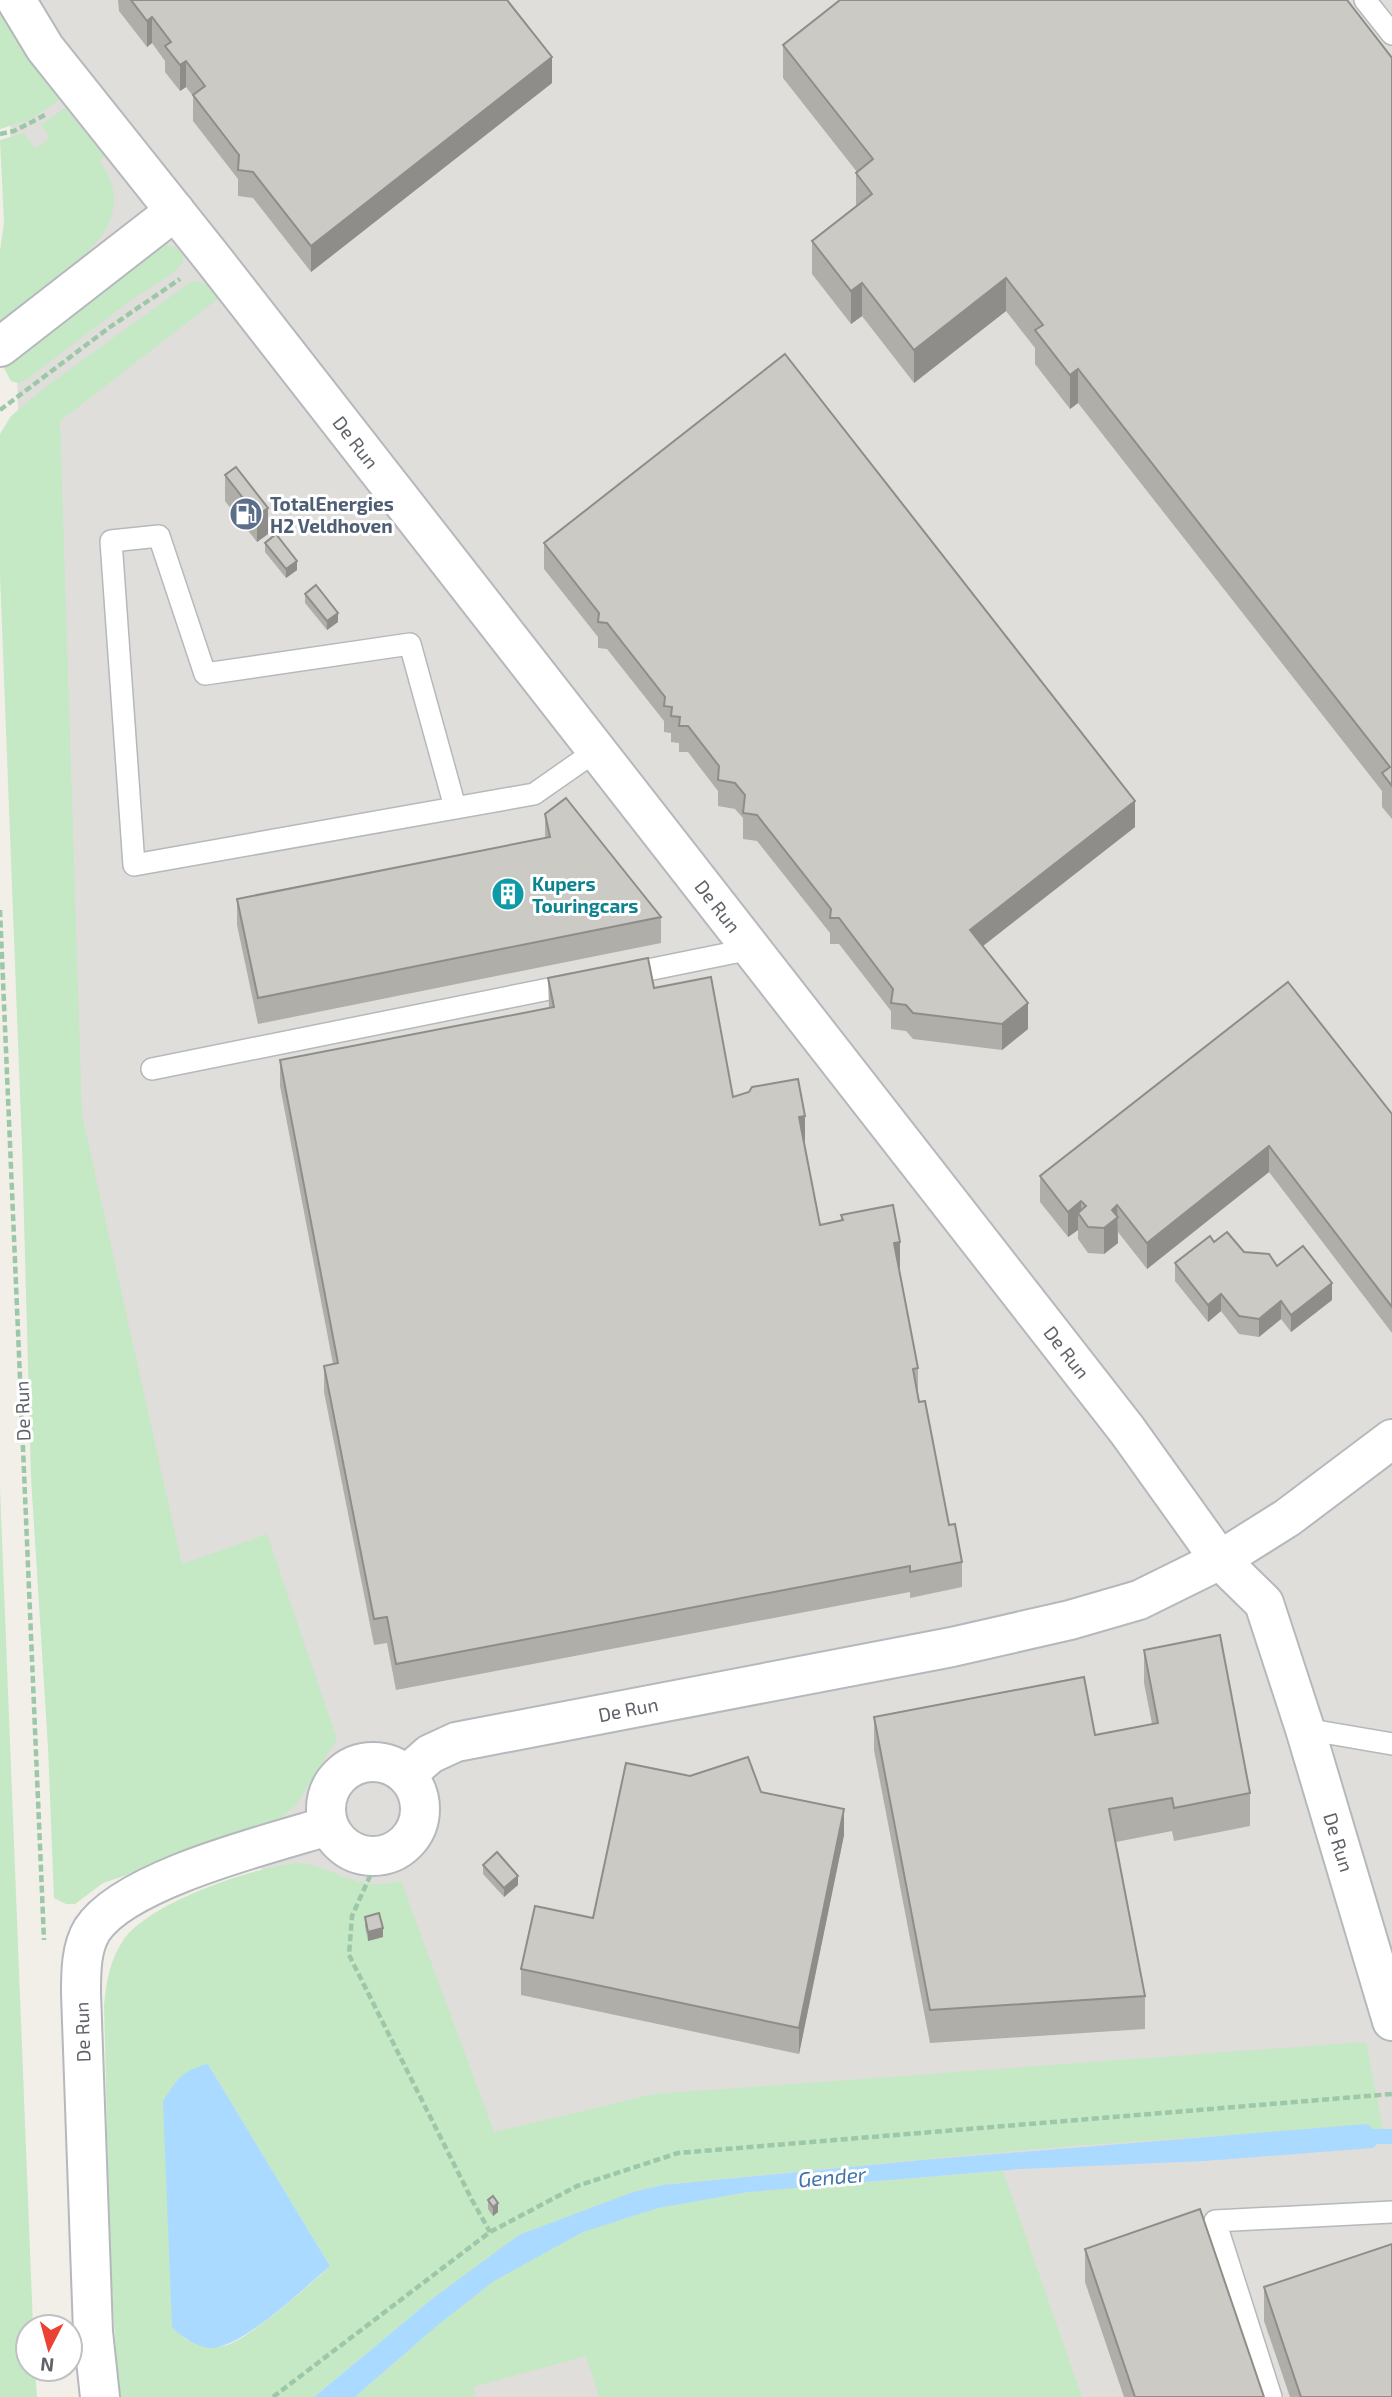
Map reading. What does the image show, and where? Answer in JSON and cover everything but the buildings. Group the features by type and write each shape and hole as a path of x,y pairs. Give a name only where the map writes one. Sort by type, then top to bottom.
{"street":[{"name":"De Run","path":"16,0 45,48 210,255 1127,1430 1220,1560 1264,1603 1305,1729 1392,2021"},
{"path":"0,347 175,211"},
{"name":"De Run","path":"406,1775 430,1755 456,1742 952,1647 1070,1620 1139,1600 1220,1560 1287,1518 1392,1439"},
{"path":"366,1761 388,1764 406,1775 420,1798 418,1824 403,1846 379,1856 358,1854 340,1843 328,1826 325,1805 332,1784 347,1769 366,1761"},
{"name":"De Run","path":"100,2397 93,2332 81,1993 81,1965 91,1933 106,1913 133,1894 230,1856 328,1826"}],"lane":[{"path":"1365,0 1392,34"},
{"path":"455,807 410,644 205,674 159,536 111,541 134,864 534,794 597,750"},
{"path":"152,1069 751,949"},
{"path":"1305,1729 1392,1744"},
{"path":"1271,2397 1215,2221 1392,2212"}],"path":[{"path":"0,134 14,131 42,118 76,88"},
{"path":"0,410 210,255"},
{"name":"De Run","path":"0,909 43,1913"},
{"path":"379,1856 352,1916 349,1955 490,2232"},
{"path":"273,2397 490,2232 578,2186 678,2153 1392,2094"}],"shaded area":[{"path":"7,0 1392,0 1392,2397 450,2397 249,1834 47,1495"}],"green space":[{"path":"0,10 18,43 59,100 29,120 0,129"},
{"path":"65,108 105,156 99,161 112,184 114,208 111,219 98,241 89,250 93,255 0,325 0,251 4,222 0,140 24,133 35,149 50,138 41,125"},
{"path":"163,245 174,246 184,255 182,264 170,275 130,301 26,380 18,383 11,381 4,368"},
{"path":"192,281 206,284 219,298 60,421 82,1114 182,1564 267,1534 337,1739 296,1805 269,1827 103,1883 75,1904 66,1904 54,1898 48,1747 31,1477 22,1146 0,574 0,434 11,416 47,386"},
{"path":"0,1488 32,2313 14,2313 14,2383 36,2383 37,2397 0,2397"},
{"path":"306,1864 363,1883 401,1881 494,2132 655,2094 1366,2042 1383,2129 1113,2143 663,2185 633,2192 519,2235 432,2299 314,2397 120,2397 110,2250 107,2153 104,2006 110,1971 124,1939 137,1925 156,1912 229,1879 277,1866","holes":["208,2064 330,2266 280,2310 237,2340 216,2347 185,2339"]},
{"path":"1003,2171 1082,2397 599,2397 586,2356 473,2387 476,2397 355,2397 439,2324 494,2281 583,2232 658,2208 748,2192"}],"water":[{"path":"208,2064 330,2266 255,2328 222,2346 209,2348 189,2340 172,2327 163,2101 181,2077"},
{"name":"Gender","path":"1368,2124 1373,2129 1392,2129 1392,2144 1377,2144 1373,2148 1205,2161 1020,2169 748,2192 658,2208 583,2232 494,2281 439,2324 355,2397 314,2397 432,2299 519,2235 633,2192 663,2185 922,2160"}],"place":[{"name":"TotalEnergies H2 Veldhoven","path":"246,514"},
{"name":"Kupers Touringcars","path":"508,894"}]}
